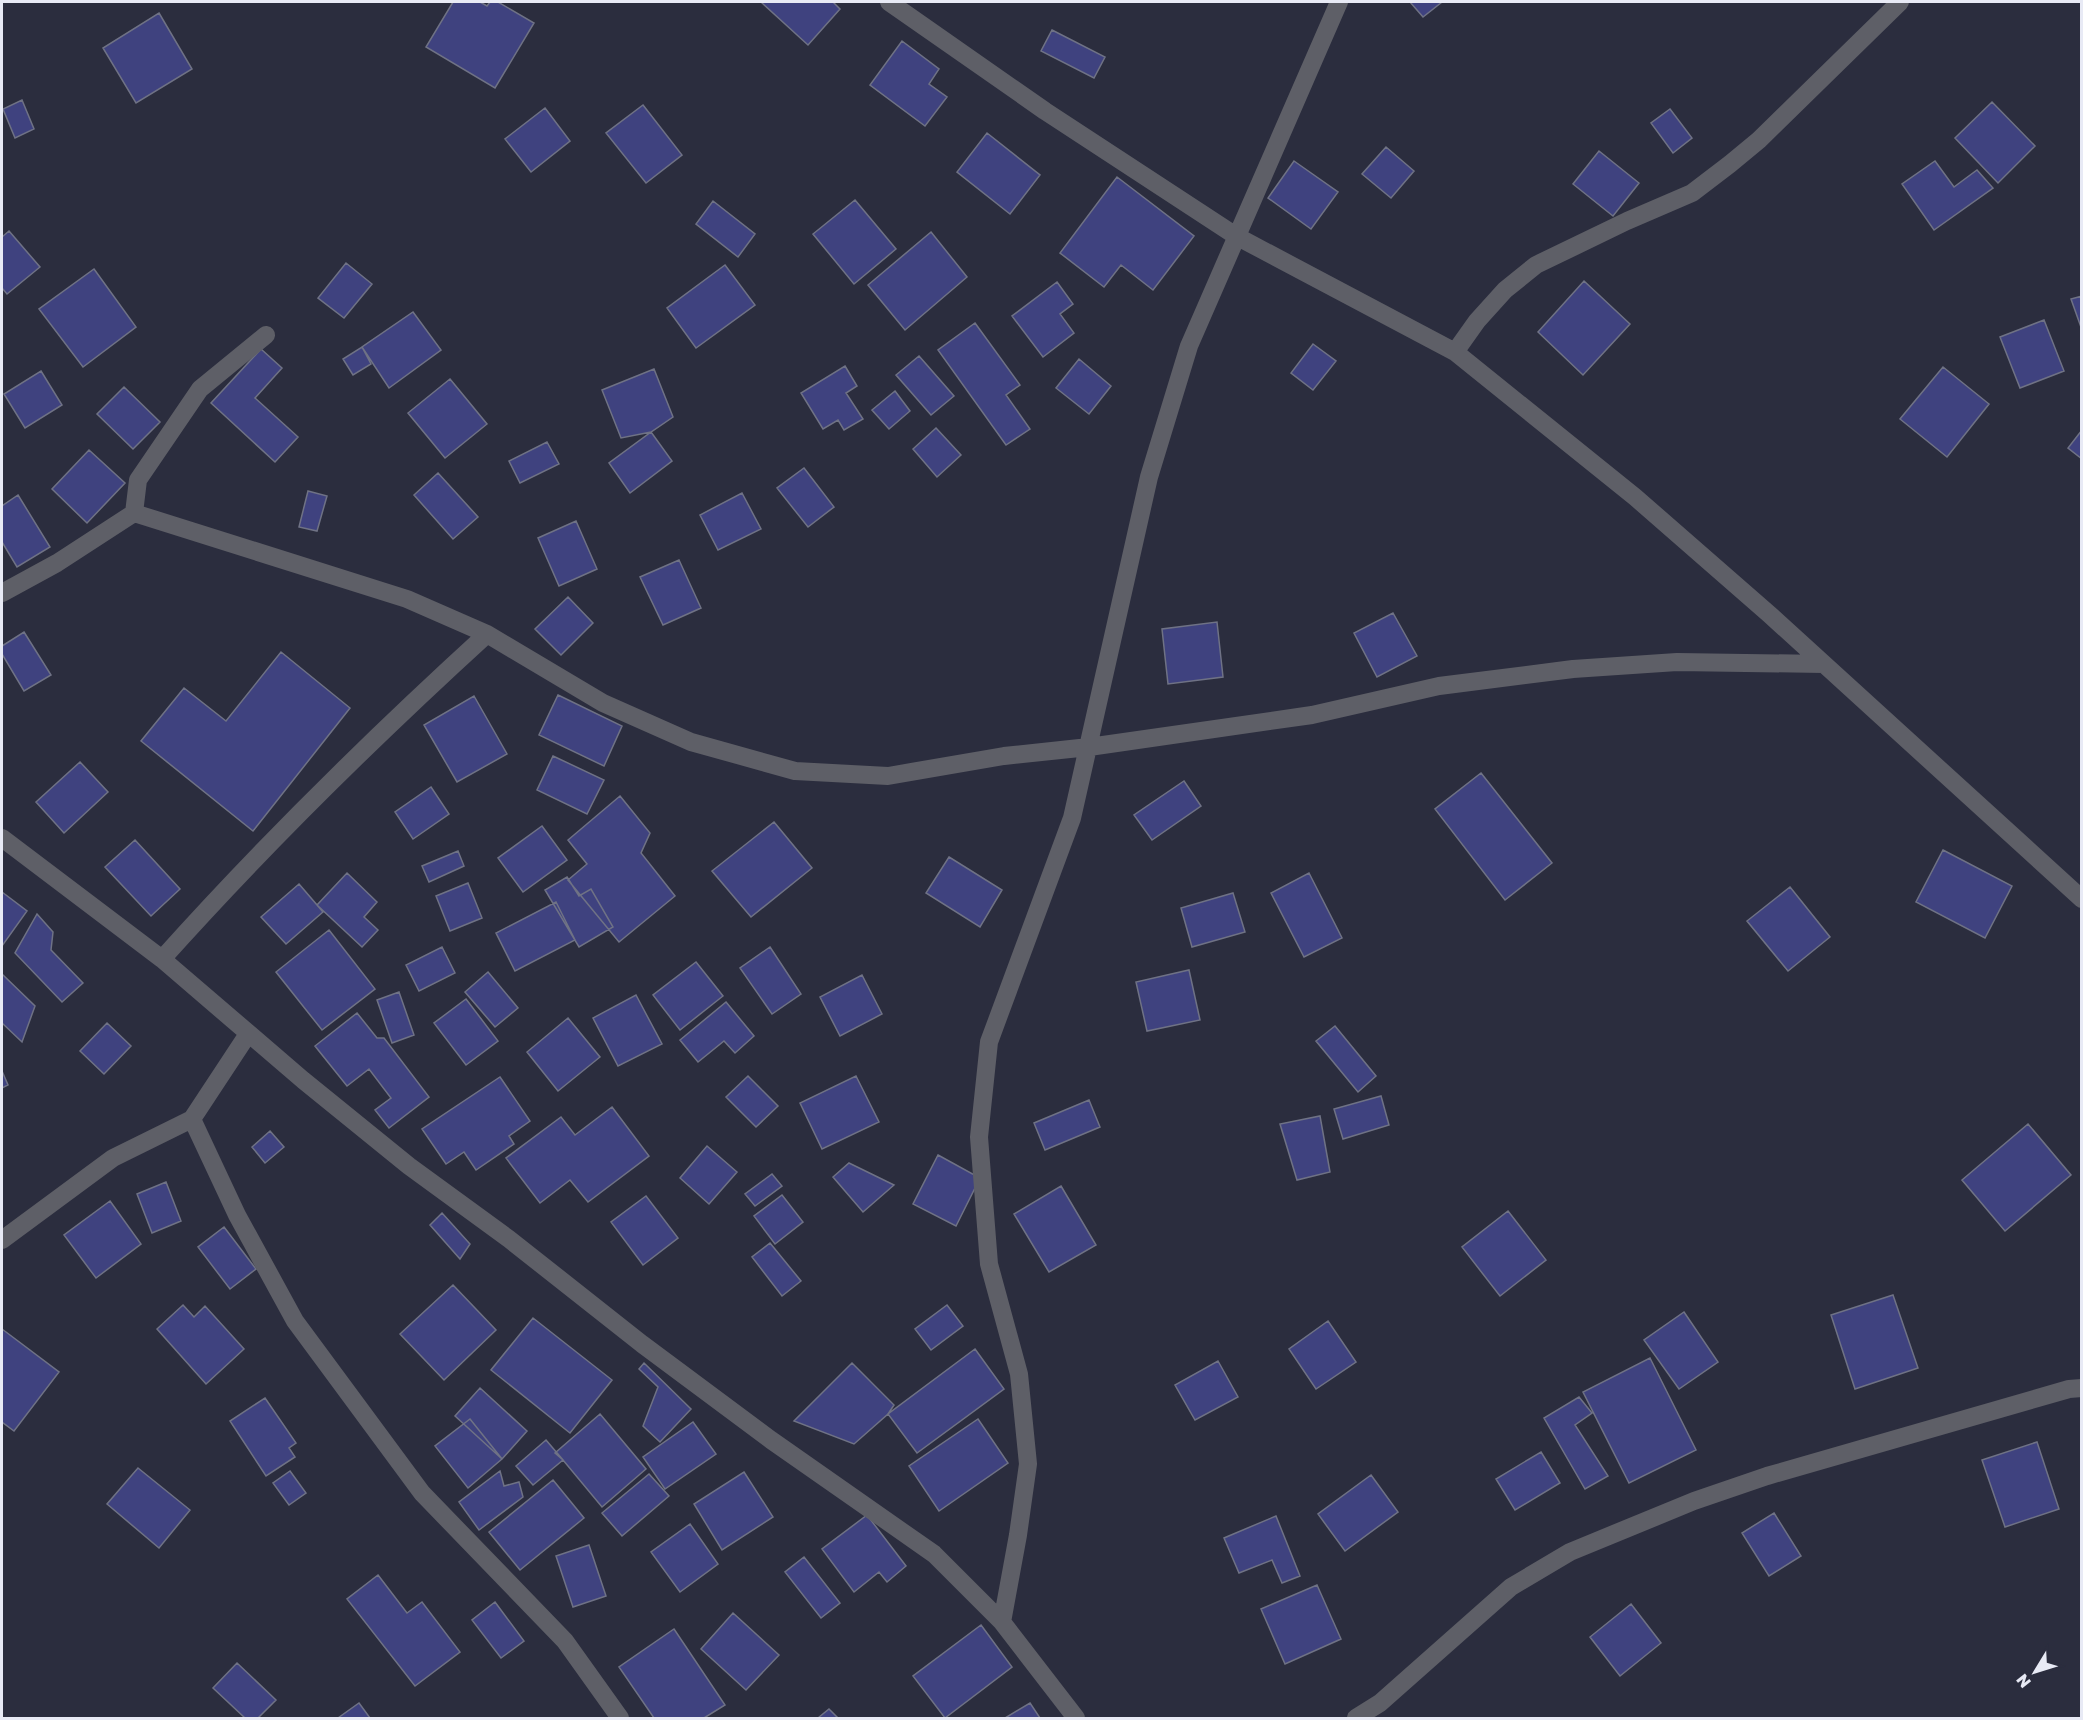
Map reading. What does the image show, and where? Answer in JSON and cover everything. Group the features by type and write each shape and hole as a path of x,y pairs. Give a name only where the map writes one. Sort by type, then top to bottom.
{"street":[{"path":"889,2 1045,111 1236,236 1455,351 1635,497 1824,664 2082,899"},
{"path":"1002,1622 1028,1464 1019,1374 989,1264 979,1137 990,1042 1072,818 1149,477 1189,346 1339,2"},
{"path":"1455,351 1477,321 1505,290 1536,265 1692,193 1730,164 1759,140 1899,2"},
{"path":"134,513 138,480 200,389 266,335"},
{"path":"134,513 407,599 487,634 603,703 691,742 795,771 888,776 1004,756 1089,747 1312,715 1439,686 1573,669 1677,662 1824,664"},
{"path":"2,593 57,563 134,513"},
{"path":"162,959 228,885 308,803 487,634"},
{"path":"2,838 162,959 248,1034 409,1166 509,1239 642,1344 771,1440 934,1554 1002,1622 1076,1719"},
{"path":"2,1240 113,1158 192,1119 248,1034"},
{"path":"192,1119 237,1215 302,1330 422,1493 565,1641 620,1719"},
{"path":"1356,1719 1380,1703 1511,1587 1570,1552 1694,1501 1767,1476 2069,1389 2082,1388"}],"building":[{"path":"453,2 480,2 487,6 490,2 498,2 534,23 495,88 426,47"},
{"path":"761,2 833,2 840,9 808,45"},
{"path":"1410,2 1442,2 1423,17"},
{"path":"159,13 192,69 136,103 103,48"},
{"path":"1052,30 1105,57 1094,78 1041,51"},
{"path":"902,41 939,69 929,84 947,97 925,126 870,85"},
{"path":"22,100 34,129 15,138 3,109"},
{"path":"1992,102 2035,146 1998,183 1955,138"},
{"path":"643,105 682,155 646,183 606,133"},
{"path":"545,108 570,141 531,172 505,139"},
{"path":"1670,109 1692,138 1673,153 1651,123"},
{"path":"987,133 1040,175 1010,214 957,172"},
{"path":"1386,147 1414,171 1391,198 1362,174"},
{"path":"1599,151 1639,183 1613,216 1573,184"},
{"path":"1294,161 1338,192 1311,229 1268,198"},
{"path":"1935,161 1954,187 1977,170 1993,188 1934,230 1902,184"},
{"path":"1117,177 1194,236 1153,290 1121,265 1104,287 1060,253"},
{"path":"855,200 896,249 854,284 813,234"},
{"path":"713,201 755,234 738,257 696,224"},
{"path":"9,231 40,267 7,294 2,288 2,237"},
{"path":"931,232 967,277 905,330 868,285"},
{"path":"346,263 372,284 344,318 318,298"},
{"path":"725,265 755,305 696,348 667,308"},
{"path":"94,269 136,327 83,367 39,309"},
{"path":"1584,281 1630,324 1583,375 1538,332"},
{"path":"1057,282 1073,304 1060,314 1074,333 1043,357 1012,316"},
{"path":"2082,296 2082,330 2071,299"},
{"path":"413,312 441,350 389,388 362,347"},
{"path":"2044,320 2064,371 2020,388 2000,337"},
{"path":"975,323 1020,385 1006,395 1030,429 1006,445 938,350"},
{"path":"1313,344 1336,361 1313,390 1291,373"},
{"path":"362,347 371,364 353,375 343,359"},
{"path":"261,349 282,368 255,398 298,437 275,462 211,403"},
{"path":"919,356 954,396 931,415 896,375"},
{"path":"1079,359 1111,386 1089,414 1056,388"},
{"path":"845,366 857,386 846,393 863,419 844,430 838,420 823,429 801,393"},
{"path":"1943,367 1989,404 1947,457 1900,419"},
{"path":"654,369 673,417 651,432 621,438 602,390"},
{"path":"41,371 62,405 25,428 4,394"},
{"path":"450,379 487,424 445,458 408,413"},
{"path":"124,387 160,422 133,449 97,414"},
{"path":"895,391 910,411 889,429 872,410"},
{"path":"936,428 961,455 937,477 913,449"},
{"path":"2082,430 2082,459 2068,448"},
{"path":"651,432 672,461 630,493 609,463"},
{"path":"547,442 559,464 520,483 509,461"},
{"path":"89,450 125,483 87,523 52,489"},
{"path":"804,468 834,507 808,527 777,488"},
{"path":"438,473 478,517 453,539 414,495"},
{"path":"308,491 327,496 317,531 299,527"},
{"path":"742,493 761,529 718,550 700,515"},
{"path":"18,495 50,547 17,567 2,542 2,506"},
{"path":"576,521 597,569 559,586 538,538"},
{"path":"679,560 701,608 663,625 640,577"},
{"path":"568,597 593,623 561,655 535,629"},
{"path":"1393,613 1417,656 1377,677 1354,633"},
{"path":"1217,622 1223,677 1168,684 1162,629"},
{"path":"24,632 51,675 24,691 2,654 2,646"},
{"path":"281,652 350,708 253,831 141,741 184,688 226,721"},
{"path":"558,695 622,726 604,766 539,735"},
{"path":"474,696 507,754 457,782 424,725"},
{"path":"553,756 604,780 587,814 537,790"},
{"path":"80,762 108,792 64,833 36,802"},
{"path":"1481,773 1552,863 1505,900 1435,809"},
{"path":"1184,781 1201,806 1152,840 1134,815"},
{"path":"431,787 449,814 413,839 395,812"},
{"path":"620,796 650,833 641,853 675,896 619,942 568,880 587,864 568,840"},
{"path":"774,822 812,868 751,917 712,871"},
{"path":"542,826 567,860 523,892 498,858"},
{"path":"135,840 180,889 151,916 105,867"},
{"path":"1943,850 2012,886 1985,938 1916,902"},
{"path":"458,851 464,866 429,882 422,866"},
{"path":"949,857 1002,890 980,927 926,893"},
{"path":"347,873 377,902 364,917 378,930 362,947 317,905"},
{"path":"1309,873 1342,938 1304,957 1271,893"},
{"path":"567,877 579,896 591,889 613,927 579,947 545,890"},
{"path":"468,883 482,918 450,931 436,896"},
{"path":"299,884 323,912 286,944 261,917"},
{"path":"1790,887 1830,937 1788,971 1747,921"},
{"path":"2,892 27,911 2,946"},
{"path":"1233,893 1245,932 1192,947 1181,908"},
{"path":"556,902 575,940 515,971 496,933"},
{"path":"37,914 53,932 51,950 83,983 62,1002 15,953"},
{"path":"329,930 375,989 322,1030 276,972"},
{"path":"442,947 455,973 419,991 406,965"},
{"path":"770,947 801,994 772,1014 740,968"},
{"path":"696,962 723,996 680,1030 653,995"},
{"path":"1189,970 1200,1020 1147,1031 1136,982"},
{"path":"488,972 518,1008 495,1027 465,992"},
{"path":"2,974 35,1006 22,1042 2,1023"},
{"path":"862,975 882,1014 840,1036 820,997"},
{"path":"399,992 414,1035 392,1043 377,1000"},
{"path":"636,995 662,1044 618,1066 593,1018"},
{"path":"466,999 498,1041 466,1065 434,1023"},
{"path":"726,1002 754,1036 735,1053 724,1041 698,1062 680,1040"},
{"path":"357,1013 377,1038 384,1038 429,1097 389,1128 375,1110 391,1098 369,1069 347,1086 315,1046"},
{"path":"568,1018 600,1057 558,1091 527,1052"},
{"path":"107,1023 131,1046 104,1074 80,1051"},
{"path":"1335,1026 1376,1076 1358,1092 1316,1041"},
{"path":"2,1071 8,1085 2,1088"},
{"path":"748,1076 778,1106 756,1127 726,1097"},
{"path":"856,1076 879,1122 822,1149 800,1103"},
{"path":"500,1077 530,1121 509,1136 514,1144 476,1170 464,1152 446,1164 422,1129"},
{"path":"1381,1096 1389,1125 1343,1139 1334,1109"},
{"path":"1089,1100 1100,1127 1045,1150 1034,1123"},
{"path":"612,1107 649,1156 588,1202 570,1180 540,1203 506,1158 561,1117 575,1135"},
{"path":"1320,1116 1330,1172 1297,1180 1280,1124"},
{"path":"2028,1124 2071,1175 2005,1231 1962,1180"},
{"path":"270,1131 284,1147 265,1163 252,1147"},
{"path":"707,1146 737,1172 709,1204 680,1178"},
{"path":"938,1155 980,1178 956,1226 913,1204"},
{"path":"849,1163 894,1185 863,1212 833,1177"},
{"path":"772,1174 782,1186 755,1206 745,1194"},
{"path":"166,1182 181,1221 152,1233 137,1194"},
{"path":"1061,1186 1096,1245 1049,1272 1014,1214"},
{"path":"782,1195 803,1222 775,1244 754,1216"},
{"path":"646,1196 678,1238 643,1265 611,1222"},
{"path":"110,1201 141,1244 96,1278 64,1235"},
{"path":"1508,1211 1546,1260 1500,1296 1462,1247"},
{"path":"442,1213 470,1244 460,1259 430,1225"},
{"path":"224,1227 256,1269 230,1289 198,1247"},
{"path":"770,1243 801,1281 782,1296 752,1257"},
{"path":"453,1285 496,1330 444,1380 400,1334"},
{"path":"1893,1295 1918,1368 1855,1389 1831,1315"},
{"path":"183,1305 194,1317 205,1306 244,1349 206,1384 157,1329"},
{"path":"947,1305 963,1326 931,1350 915,1329"},
{"path":"1684,1312 1718,1362 1679,1389 1644,1340"},
{"path":"533,1318 612,1380 570,1433 491,1370"},
{"path":"1328,1321 1356,1362 1316,1389 1289,1349"},
{"path":"2,1329 59,1372 14,1431 2,1422"},
{"path":"975,1349 1004,1389 917,1453 888,1414"},
{"path":"1650,1358 1696,1450 1629,1483 1583,1392"},
{"path":"1218,1361 1238,1397 1195,1420 1175,1385"},
{"path":"644,1363 691,1409 660,1442 643,1426 658,1387 639,1369"},
{"path":"852,1363 894,1405 888,1414 854,1444 794,1421"},
{"path":"480,1388 527,1431 502,1459 455,1416"},
{"path":"1579,1397 1592,1413 1575,1425 1608,1476 1585,1489 1544,1418"},
{"path":"265,1398 296,1443 289,1448 295,1457 266,1476 230,1421"},
{"path":"600,1414 646,1469 602,1507 555,1453"},
{"path":"470,1419 502,1459 468,1488 435,1446"},
{"path":"978,1419 1008,1463 939,1511 909,1466"},
{"path":"693,1422 716,1454 665,1489 643,1457"},
{"path":"546,1440 563,1460 533,1485 516,1466"},
{"path":"2037,1442 2059,1509 2005,1527 1982,1460"},
{"path":"1541,1452 1560,1483 1515,1510 1496,1479"},
{"path":"138,1468 190,1510 159,1548 107,1504"},
{"path":"290,1471 306,1493 289,1505 273,1483"},
{"path":"500,1471 504,1486 519,1482 523,1497 479,1530 459,1502"},
{"path":"744,1472 773,1517 722,1550 694,1504"},
{"path":"649,1474 669,1496 622,1536 602,1513"},
{"path":"1371,1475 1398,1512 1345,1551 1318,1514"},
{"path":"553,1480 584,1518 520,1570 489,1532"},
{"path":"1774,1513 1801,1556 1769,1576 1742,1533"},
{"path":"867,1515 906,1566 887,1582 879,1572 854,1592 822,1549"},
{"path":"1276,1516 1300,1576 1282,1583 1272,1560 1239,1573 1224,1538"},
{"path":"690,1524 718,1564 680,1592 651,1552"},
{"path":"589,1545 606,1596 573,1607 556,1556"},
{"path":"804,1557 840,1603 821,1618 785,1572"},
{"path":"378,1575 407,1613 422,1602 460,1652 415,1686 347,1599"},
{"path":"1317,1585 1341,1639 1285,1664 1261,1609"},
{"path":"495,1602 524,1641 501,1658 472,1620"},
{"path":"1631,1604 1661,1643 1620,1676 1590,1637"},
{"path":"733,1613 779,1655 746,1690 701,1649"},
{"path":"981,1625 1012,1667 945,1718 913,1676"},
{"path":"674,1629 725,1705 704,1718 654,1718 619,1667"},
{"path":"237,1663 276,1700 258,1718 245,1718 213,1688"},
{"path":"359,1703 370,1718 338,1718"},
{"path":"1030,1703 1040,1718 1005,1718"},
{"path":"829,1709 838,1718 818,1718"}]}
